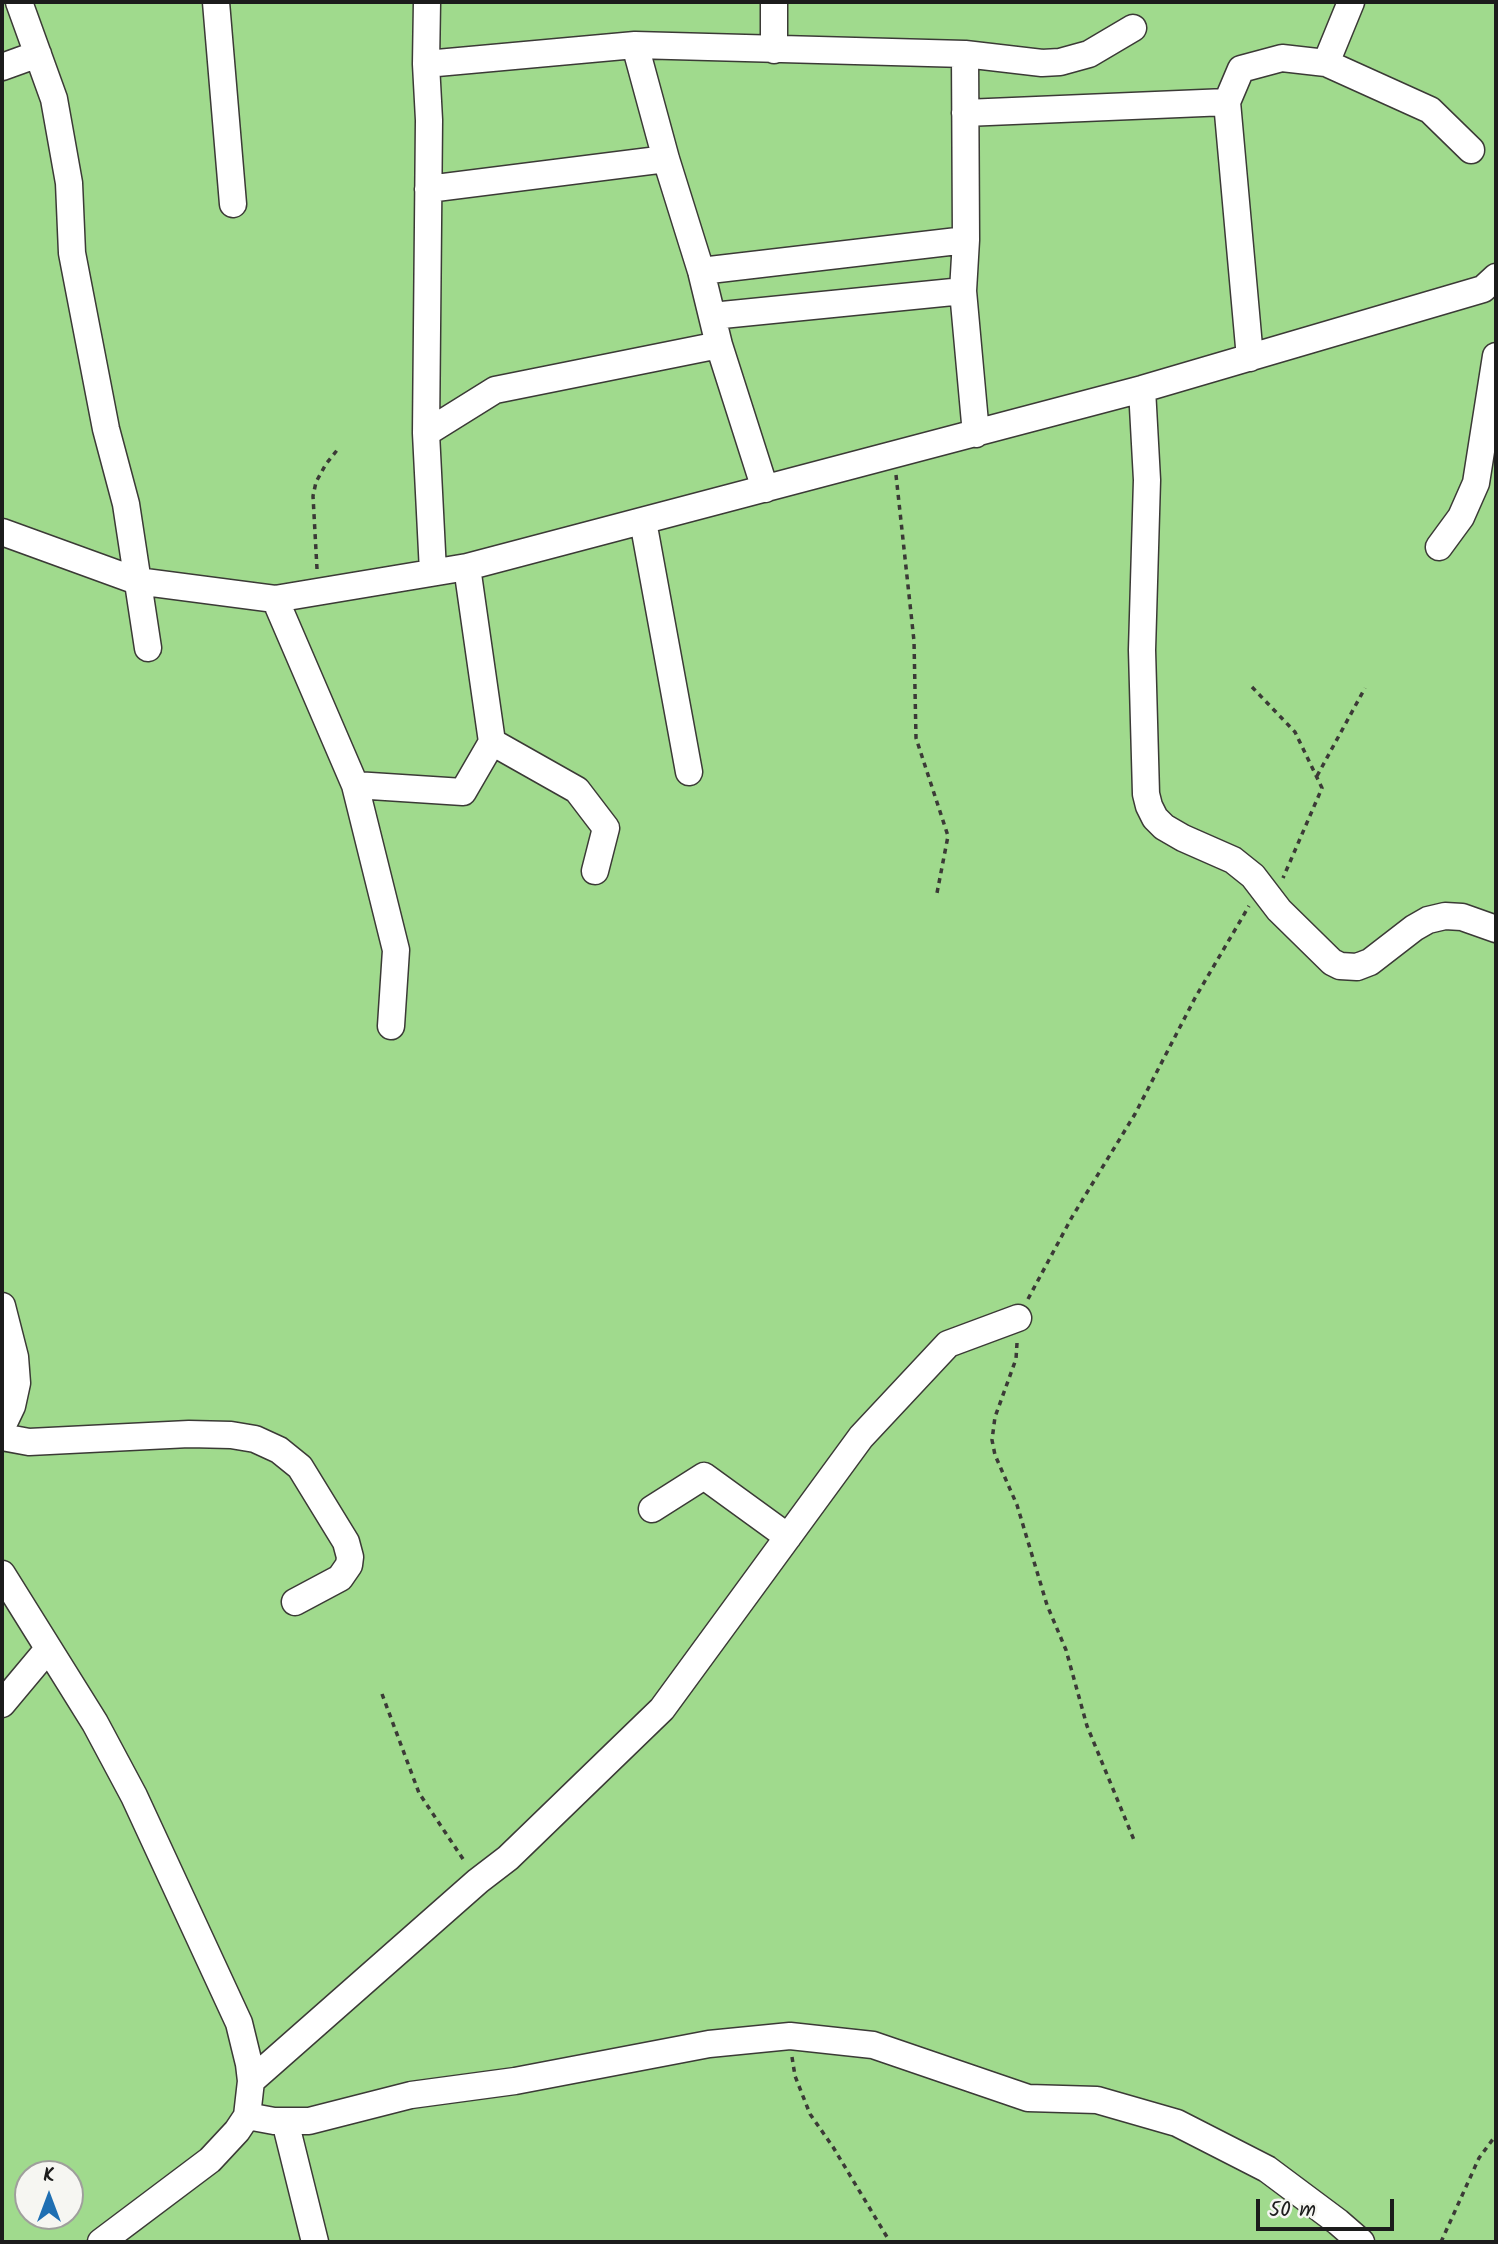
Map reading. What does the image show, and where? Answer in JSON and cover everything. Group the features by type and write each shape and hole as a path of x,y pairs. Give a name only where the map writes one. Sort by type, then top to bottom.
{"street":[{"path":"19,2 54,99 69,183 72,253 106,429 126,504 148,648"},
{"path":"216,2 233,204"},
{"path":"427,2 425,433 433,572"},
{"path":"774,2 774,50"},
{"path":"1326,63 1351,2"},
{"path":"426,64 635,45 965,54 1024,62 1060,62 1088,54 1133,28"},
{"path":"635,45 666,159 701,271 719,345 765,489"},
{"path":"2,67 38,54"},
{"path":"965,54 963,291 976,434"},
{"path":"1250,358 1227,102 1241,69 1282,58 1326,63 1430,110 1471,150"},
{"path":"965,113 1227,102"},
{"path":"428,189 666,159"},
{"path":"701,271 965,240"},
{"path":"2,532 137,581 275,599 467,567 1142,390 1483,289 1496,277"},
{"path":"712,316 963,291"},
{"path":"425,433 495,390 719,345"},
{"path":"1439,547 1461,517 1476,483 1496,356"},
{"path":"1142,390 1147,480 1142,650 1146,793 1155,818 1164,827 1233,860 1253,876 1332,962 1349,968 1370,962 1413,928 1428,920 1445,916 1462,917 1496,929"},
{"path":"643,521 689,772"},
{"path":"355,785 463,792 492,742 467,567"},
{"path":"275,599 355,785 396,950 391,1026"},
{"path":"492,742 577,790 606,828 595,871"},
{"path":"2,1307 15,1357 17,1383 12,1406 2,1427"},
{"path":"251,2081 478,1881 508,1858 662,1709 860,1437 948,1344 1018,1318"},
{"path":"2,1437 29,1442 189,1434 231,1435 255,1439 279,1450 300,1467 349,1549 349,1565 340,1578 295,1602"},
{"path":"653,1509 704,1476 788,1537"},
{"path":"2,1574 95,1723 134,1796 239,2023 251,2081 247,2116 226,2144 209,2160 101,2242"},
{"path":"2,1704 48,1649"},
{"path":"247,2116 275,2121 309,2120 411,2095 515,2081 709,2044 790,2036 873,2045 1028,2098 1097,2100 1177,2123 1267,2169 1361,2242"},
{"path":"285,2121 315,2242"}],"path":[{"path":"318,592 313,496 316,482 338,449"},
{"path":"894,455 914,641 916,738 948,836 937,893"},
{"path":"1134,1840 1087,1726 1066,1650 1046,1605 1017,1505 995,1455 992,1440 995,1417 1016,1359 1018,1318 1072,1217 1135,1114 1195,998 1266,893 1322,788 1295,732 1252,687"},
{"path":"1317,776 1365,688"},
{"path":"382,1694 419,1793 478,1881"},
{"path":"790,2036 795,2076 810,2114 834,2147 890,2242"},
{"path":"1441,2242 1479,2158 1496,2135"}],"green space":[{"path":"2,2 1496,2 1496,2242 2,2242"}]}
